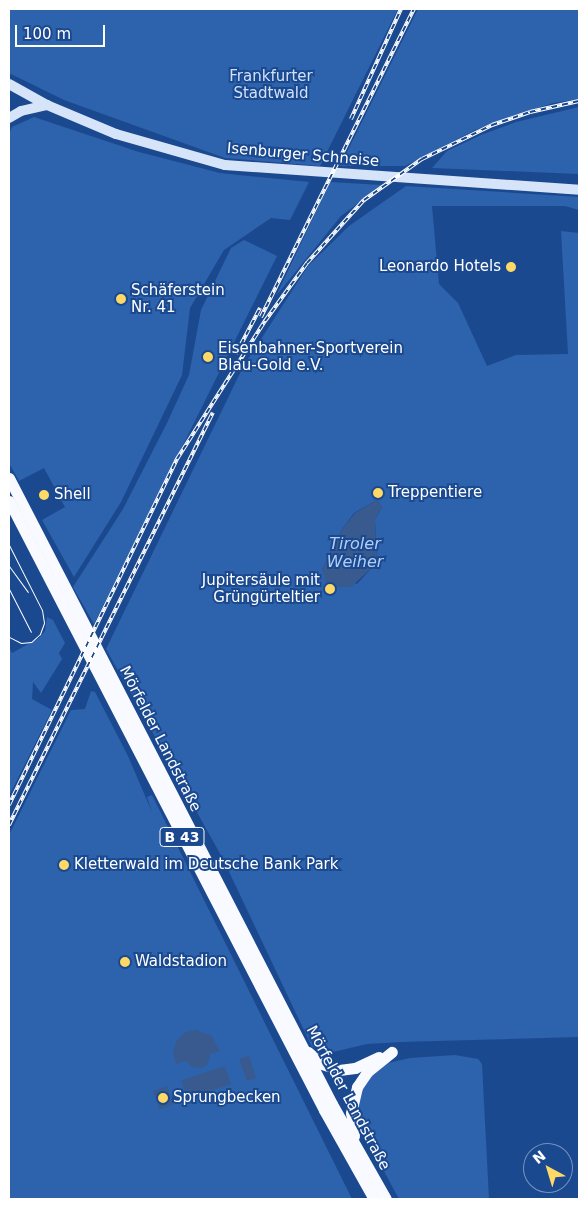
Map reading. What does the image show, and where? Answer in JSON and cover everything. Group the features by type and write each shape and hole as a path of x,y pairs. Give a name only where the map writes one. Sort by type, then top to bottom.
{"highway":[{"name":"Mörfelder Landstraße","path":"9,478 302,1047 386,1199"},
{"name":"Mörfelder Landstraße","path":"9,501 372,1199"},
{"path":"302,1047 322,1064 339,1070 355,1068 392,1052 367,1072 357,1088 351,1113 358,1150"}],"main road":[{"name":"Isenburger Schneise","path":"9,84 47,105 116,134 226,165 579,190"},
{"path":"9,118 21,110 47,105"}],"green space":[{"name":"Frankfurter Stadtwald","path":"9,9 398,9 320,166 225,158 64,100 9,73"},
{"path":"418,9 579,9 579,99 553,103 475,130 405,166 340,166"},
{"path":"579,107 579,174 432,168 447,151 481,135 516,122"},
{"path":"34,117 139,152 220,173 309,182 290,220 271,218 224,250 190,308 182,375 121,502 74,577 42,520 65,507 44,468 19,481 9,463 9,134 12,127"},
{"path":"330,182 382,185 341,216 276,296"},
{"path":"406,186 579,197 579,210 565,206 432,206 439,284 458,303 487,366 516,355 568,354 561,231 579,233 579,1037 367,1044 333,1052 312,1047 223,859 106,649 243,367 308,266 349,226","holes":["377,500 382,507 375,520 377,562 357,584 322,570 341,531 354,513"]},
{"name":"Eisenbahner-Sportverein Blau-Gold e.V.","path":"244,240 277,256 94,624 73,587 123,509 167,423 189,375 201,310 231,248"},
{"path":"47,617 53,620 65,643 59,653 62,659 41,693 33,682 32,699 52,710 9,796 9,648 12,653 39,638 45,631"},
{"name":"Waldstadion","path":"91,691 95,692 128,756 152,812 147,797 152,795 352,1199 9,1199 9,835 71,710 85,709"},
{"path":"455,1055 478,1059 482,1064 489,1199 399,1199 360,1127 357,1114 358,1096 372,1075 388,1063 410,1058"}],"water":[{"name":"Tiroler Weiher","path":"377,500 382,507 375,520 377,563 351,587 327,587 322,570 341,531 355,513"},
{"path":"196,1030 212,1036 220,1051 210,1054 208,1064 202,1068 191,1067 187,1061 176,1064 173,1052 176,1042 185,1032"},
{"path":"249,1056 256,1078 247,1081 239,1059"},
{"path":"225,1066 231,1084 187,1098 181,1080"},
{"name":"Sprungbecken","path":"167,1086 174,1104 160,1109 153,1091"}],"tram line":[{"path":"9,545 42,610 44,623 40,634 31,642 21,643 9,637"},
{"path":"9,566 28,592"},
{"path":"9,589 31,632"}],"railway":[{"path":"351,119 401,9"},
{"path":"261,317 414,9"},
{"path":"9,805 177,459 265,321 307,263 364,200 422,159 492,125 530,112 579,101"},
{"path":"236,354 260,308"},
{"path":"9,825 213,413"}],"place":[{"name":"Leonardo Hotels","path":"511,267"},
{"name":"Schäferstein Nr. 41","path":"121,299"},
{"name":"Eisenbahner-Sportverein Blau-Gold e.V.","path":"208,357"},
{"name":"Treppentiere","path":"378,493"},
{"name":"Shell","path":"44,495"},
{"name":"Jupitersäule mit Grüngürteltier","path":"330,589"},
{"name":"Kletterwald im Deutsche Bank Park","path":"64,865"},
{"name":"Waldstadion","path":"125,962"},
{"name":"Sprungbecken","path":"163,1098"}]}
